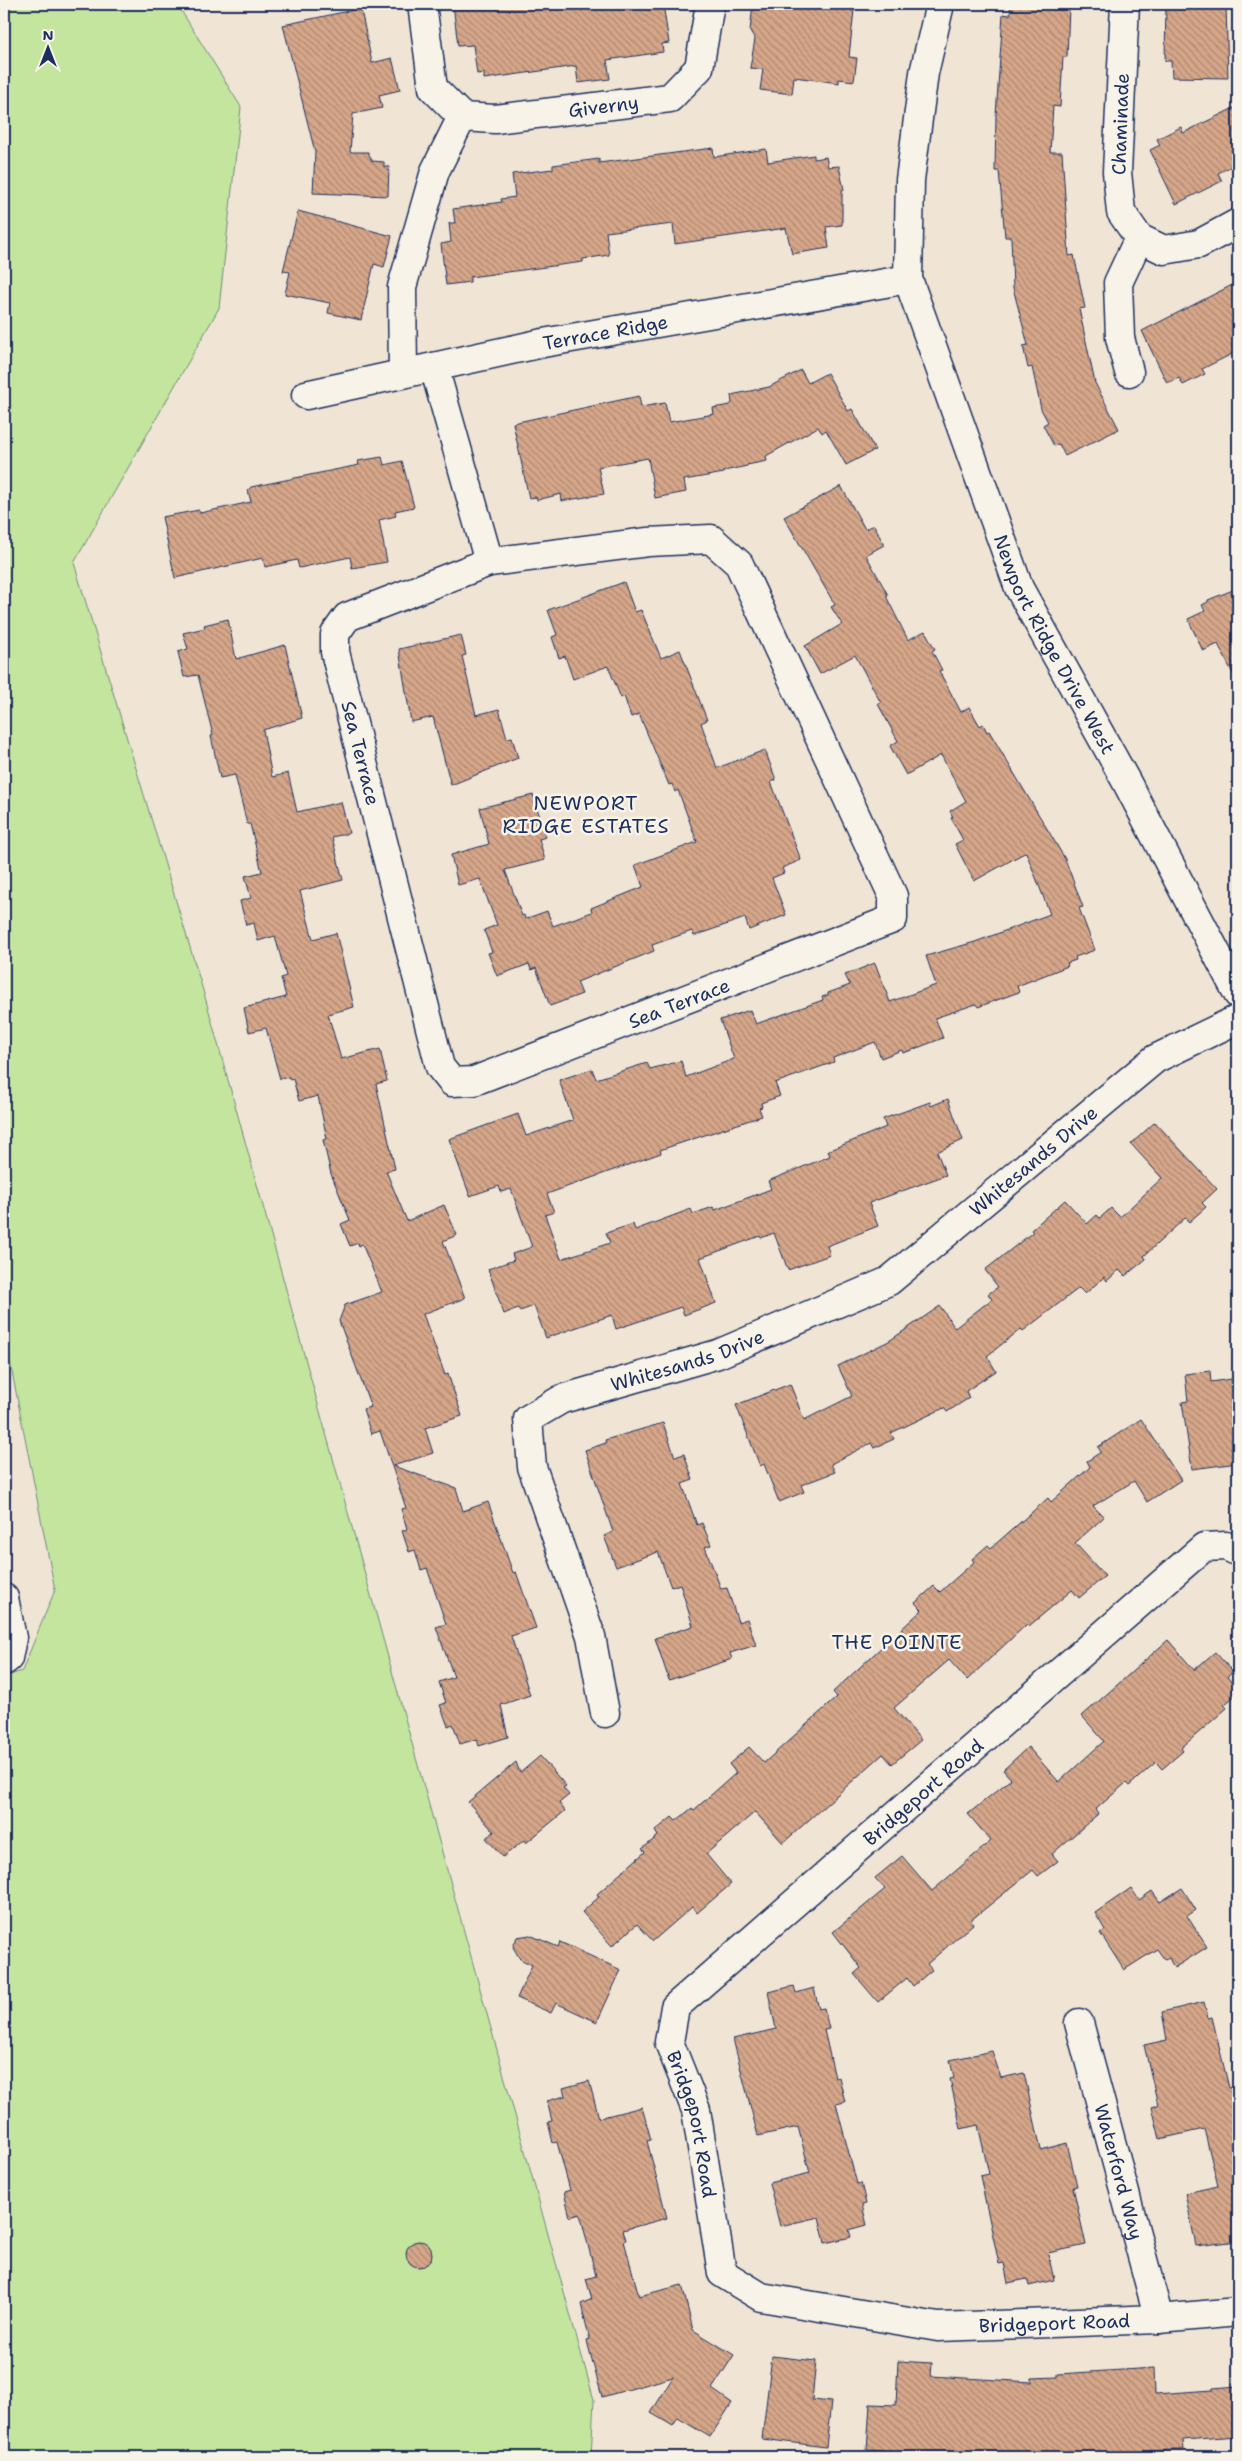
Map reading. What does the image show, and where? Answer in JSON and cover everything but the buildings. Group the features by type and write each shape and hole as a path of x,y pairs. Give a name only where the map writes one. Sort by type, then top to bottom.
{"street":[{"path":"404,374 402,286 435,170 462,117 434,88 422,4"},
{"name":"Giverny","path":"462,117 495,119 670,98 698,68 710,4"},
{"path":"908,279 910,180 924,73 940,4"},
{"name":"Chaminade","path":"1125,4 1117,172 1121,212 1139,238"},
{"path":"1129,372 1120,338 1118,283 1139,238 1164,250 1199,244 1238,224"},
{"name":"Terrace Ridge","path":"306,395 543,343 908,279"},
{"name":"Newport Ridge Drive West","path":"908,279 1019,588 1126,781 1238,994"},
{"path":"434,367 489,562"},
{"name":"Sea Terrace","path":"711,539 739,564 893,896 893,919 474,1081 452,1082 440,1067 335,652 335,634 347,617 489,562 648,542 711,539"},
{"name":"Whitesands Drive","path":"605,1713 591,1636 532,1468 528,1419 562,1398 718,1354 889,1281 1155,1059 1238,1019"},
{"name":"Bridgeport Road","path":"1238,1552 1226,1546 1204,1547 675,2007 668,2042 696,2110 722,2273 761,2297 938,2326 1159,2319 1238,2312"},
{"path":"4,1598 12,1638 6,1660"},
{"name":"Waterford Way","path":"1079,2023 1159,2319"}],"green space":[{"path":"4,4 177,4 241,107 219,308 74,563 205,997 594,2400 591,2457 4,2457 4,1677 22,1671 55,1590 4,1331"}],"district":[{"name":"NEWPORT RIDGE ESTATES","path":"586,814"},
{"name":"THE POINTE","path":"897,1642"}]}
